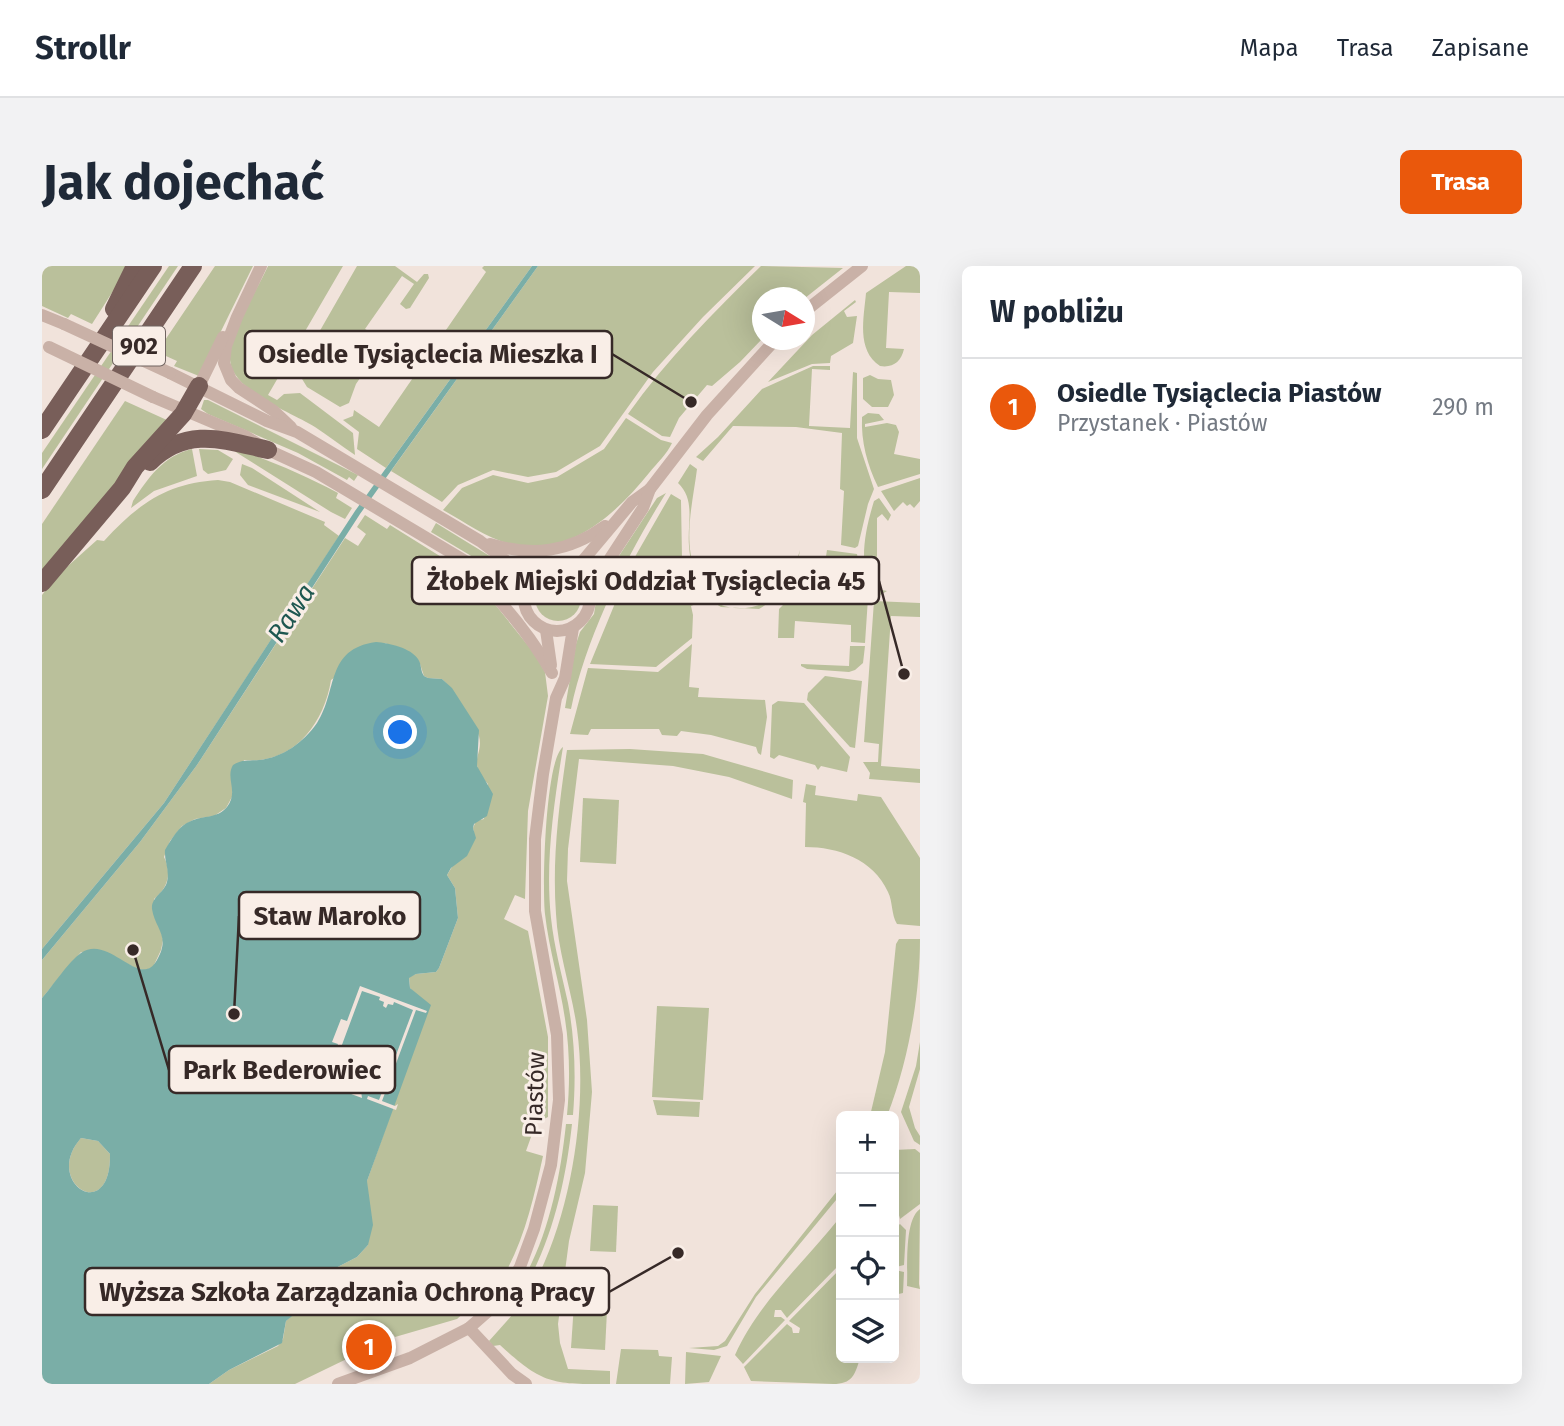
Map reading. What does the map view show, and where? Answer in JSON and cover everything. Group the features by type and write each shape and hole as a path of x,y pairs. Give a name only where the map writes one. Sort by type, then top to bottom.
{"main road":[{"path":"104,339 135,266"},
{"name":"902","path":"42,430 153,266"},
{"name":"902","path":"42,490 193,266"},
{"path":"42,583 122,488 135,467 185,411 199,386"},
{"path":"122,488 165,450 193,439 212,438 268,450"}],"street":[{"path":"261,266 237,317 224,356 231,380 274,411 297,432"},
{"path":"815,303 862,266"},
{"path":"42,315 199,386 267,421 297,432 401,492 480,541 509,563 533,574"},
{"path":"199,386 223,336 237,317"},
{"path":"46,345 153,397 245,436 349,491 524,596"},
{"path":"575,570 632,502 650,489 707,415 766,350"},
{"path":"590,589 643,508 650,489"},
{"path":"480,541 524,552 547,552 570,546 593,535 620,515"},
{"path":"460,559 492,591 541,654 552,673"},
{"path":"555,565 575,570 590,589 589,610 583,620 573,628 559,632 546,630 529,617 524,596 533,574 544,568 555,565"},
{"name":"Piastów","path":"338,1384 410,1358 469,1328 494,1306 520,1268 541,1208 556,1131 559,1100 557,1035 538,933 534,871 538,808 556,698 565,678 573,628"},
{"name":"Piastów","path":"546,630 556,698"},
{"path":"469,1328 512,1374 526,1384"}],"green space":[{"path":"42,266 129,266 92,324 71,314 68,318 42,306"},
{"path":"169,266 178,266 42,469 42,453"},
{"path":"215,266 253,266 199,376 174,366 177,361 157,352"},
{"path":"268,266 343,266 268,395 277,400 284,394 300,393 353,433 355,455 315,427 264,400 251,391 233,371 230,360 234,339"},
{"path":"357,266 395,266 417,282 424,274 428,274 429,278 410,308 406,309 400,304 414,284 402,276 365,329 370,332 357,353 371,362 356,384 349,403 340,407 307,387 299,374 302,362"},
{"path":"532,266 386,468 357,449 359,432 343,420 353,416 354,410 379,427 486,272 482,268"},
{"path":"538,266 755,266 703,317 653,372 600,446 556,472 528,477 493,470 458,485 442,502 391,471"},
{"path":"761,266 843,268 815,290 815,287 752,287 752,349 712,386 707,385 679,418 670,437 662,436 628,414 708,319"},
{"path":"906,266 920,266 920,293 889,292 886,348 904,349 896,363 880,366 872,359 864,342 866,293"},
{"path":"855,300 856,302 844,311 847,317 857,316 853,343 831,356 830,363 812,364 768,382 798,350 815,350 815,333"},
{"path":"813,366 830,366 830,370 812,369 809,426 850,428 853,372 857,373 857,438 874,489 858,546 855,548 841,545 844,491 840,489 842,433 796,427 733,426 703,461 696,457 762,389"},
{"path":"870,375 891,380 894,395 888,407 872,407 863,399 863,378"},
{"path":"204,400 358,475 354,481 349,477 347,480 298,453 208,414 201,409"},
{"path":"125,401 169,421 42,571 42,524"},
{"path":"868,413 879,414 884,420 865,424 865,427 887,423 896,425 899,432 894,454 920,459 920,474 878,487 864,444 862,417"},
{"path":"626,418 661,440 672,443 622,503 589,530 551,545 531,547 510,544 484,534 443,510 462,488 493,475 528,483 557,477 604,449"},
{"path":"223,444 282,466 324,486 338,493 336,498 352,508 345,519"},
{"path":"192,449 197,476 154,491 131,508 139,492 157,469 173,457"},
{"path":"199,449 218,450 233,459 226,470 208,474 203,470"},
{"path":"242,464 320,512 248,485 240,475"},
{"path":"690,464 697,469 690,525 687,497 678,483"},
{"path":"920,478 920,501 914,508 903,502 894,511 881,491"},
{"path":"218,480 230,482 325,522 324,525 339,536 164,803 42,949 42,595 59,574 97,540 104,541 142,506 168,491"},
{"path":"666,493 610,597 597,625 571,709 565,708 576,644 580,632 594,614 598,588 657,498"},
{"path":"671,494 681,500 682,558 685,572 701,602 691,606 692,638 656,667 590,664 632,562"},
{"path":"879,498 891,515 888,521 882,514 877,518 877,589 887,591 877,597 871,595 867,583 864,548 874,501"},
{"path":"365,515 387,529 390,525 459,568 485,592 534,653 545,672 548,696 528,811 525,899 515,895 504,919 528,931 548,1037 548,1117 542,1120 546,1110 541,1109 526,1151 543,1156 530,1212 517,1247 490,1297 485,1294 457,1319 395,1337 393,1334 356,1350 357,1354 295,1384 209,1384 229,1370 278,1346 283,1339 286,1321 316,1293 323,1277 357,1257 368,1245 367,1181 428,1008 410,988 409,977 436,972 439,968 458,918 455,888 447,875 474,832 476,821 484,819 488,784 478,769 480,743 473,723 442,679 424,676 420,664 412,654 385,643 331,680 321,712 303,738 277,756 262,760 244,760 226,808 214,816 195,819 182,826 170,841 164,857 168,869 167,880 163,890 154,899 154,914 163,940 153,967 146,970 137,969 126,963 81,952 42,998 42,960 140,842 197,765 345,538 358,546 366,534 357,527"},
{"path":"436,523 522,576 520,585 431,532"},
{"path":"800,550 791,576 781,592 759,609 742,608 762,604 783,588"},
{"path":"827,550 857,554 868,598 865,643 851,642 851,625 795,621 794,638 778,638 779,609 825,563"},
{"path":"691,558 708,594 715,602 732,608 721,607 716,604 705,592 698,581"},
{"path":"558,575 574,582 581,598 574,614 558,621 542,614 535,598 542,582"},
{"path":"874,601 920,603 920,617 891,616 881,766 920,769 920,783 869,779 870,773 863,762 878,762 879,744 864,742"},
{"path":"692,644 689,687 699,688 698,697 765,700 767,717 761,755 756,747 711,735 681,731 677,736 662,735 659,729 591,729 588,735 570,734 588,668 658,672"},
{"path":"850,646 865,646 863,663 855,670 849,672 807,669 801,666 849,666"},
{"path":"825,676 862,681 855,748 850,747 807,700 808,693"},
{"path":"778,701 804,703 850,757 847,772 821,766 818,770 815,765 779,755 774,759 770,757 772,705"},
{"path":"563,747 551,832 549,897 554,940 572,1031 575,1073 573,1115 567,1115 567,1031 544,900 549,799 552,775"},
{"path":"630,749 703,754 793,780 792,799 729,777 673,766 579,759 568,849 567,881 587,1020 592,1092 585,1173 569,1241 558,1324 560,1343 568,1369 610,1371 610,1384 561,1382 527,1368 500,1345 493,1346 489,1341 512,1316 532,1288 546,1260 566,1196 578,1127 580,1060 577,1029 559,943 555,893 557,832 567,750"},
{"path":"806,784 816,786 815,795 857,801 858,794 881,797 920,858 920,926 897,924 888,892 864,863 830,849 805,847 806,803 803,802"},
{"path":"583,798 619,800 616,864 580,862"},
{"path":"899,939 920,939 918,983 901,1074 889,1111 871,1111 885,1052 896,944"},
{"path":"657,1006 709,1008 703,1100 652,1097"},
{"path":"920,1042 920,1069 909,1107 920,1136 920,1145 914,1141 901,1112 916,1066"},
{"path":"653,1100 700,1102 699,1117 657,1115"},
{"path":"566,1124 572,1124 569,1148 553,1220 525,1288 512,1309 505,1308 530,1266 548,1220"},
{"path":"81,1138 98,1141 110,1154 107,1176 100,1188 91,1192 81,1190 73,1181 69,1169 71,1154"},
{"path":"915,1149 920,1153 920,1204 900,1219 899,1215 899,1150"},
{"path":"836,1192 836,1200 756,1297 727,1346 714,1350 689,1348 718,1346 725,1341 755,1294"},
{"path":"593,1205 618,1206 616,1252 590,1251"},
{"path":"920,1209 920,1289 907,1286 907,1256 911,1223"},
{"path":"836,1222 836,1268 787,1318 781,1310 775,1310 774,1317 785,1320 743,1364 735,1355 745,1335 783,1282"},
{"path":"899,1225 906,1230 904,1265 899,1266 899,1237"},
{"path":"899,1271 904,1272 903,1293 899,1294"},
{"path":"836,1273 836,1363 858,1363 852,1377 845,1382 833,1384 751,1381 744,1367 787,1324 793,1333 799,1333 800,1328 789,1321"},
{"path":"575,1289 608,1291 605,1350 571,1348"},
{"path":"621,1349 658,1350 659,1356 672,1357 670,1384 616,1384"},
{"path":"686,1352 721,1356 709,1382 685,1384"}],"water":[{"name":"Rawa","path":"532,266 538,266 360,514 197,765 140,842 42,960 42,949 164,803 355,511"},
{"path":"376,642 405,649 418,659 424,676 442,679 452,688 479,730 477,766 493,794 487,816 474,824 476,838 467,856 451,868 447,875 455,888 458,918 439,968 436,972 416,974 409,978 410,988 431,1005 367,1181 373,1225 368,1245 357,1257 328,1272 312,1300 286,1321 282,1343 229,1370 209,1384 42,1384 42,998 76,957 92,949 102,950 142,969 150,968 157,960 163,945 152,905 167,882 165,850 173,837 187,823 219,813 227,807 232,796 230,775 233,765 276,756 306,737 323,711 340,662 360,646","holes":["81,1138 98,1141 110,1154 107,1176 100,1188 91,1192 81,1190 73,1181 69,1169 71,1154"]}],"pier":[{"path":"360,986 427,1011 416,1010 382,1101 395,1106 398,1104 396,1110 367,1099 368,1096 379,1100 413,1010 394,1002 386,1008 383,1006 384,1002 379,1000 380,997 362,991 330,1077 335,1080 334,1084 346,1089 347,1086 352,1088 354,1083 357,1084 356,1089 361,1091 362,1098 324,1084 338,1044 332,1042 341,1019 347,1021"}],"place":[{"name":"Osiedle Tysiąclecia Mieszka I","path":"691,402"},
{"name":"Żłobek Miejski Oddział Tysiąclecia 45","path":"904,674"},
{"name":"Park Bederowiec","path":"133,950"},
{"name":"Staw Maroko","path":"234,1014"},
{"name":"Wyższa Szkoła Zarządzania Ochroną Pracy","path":"678,1253"},
{"name":"Osiedle Tysiąclecia Piastów","path":"369,1347"}]}
